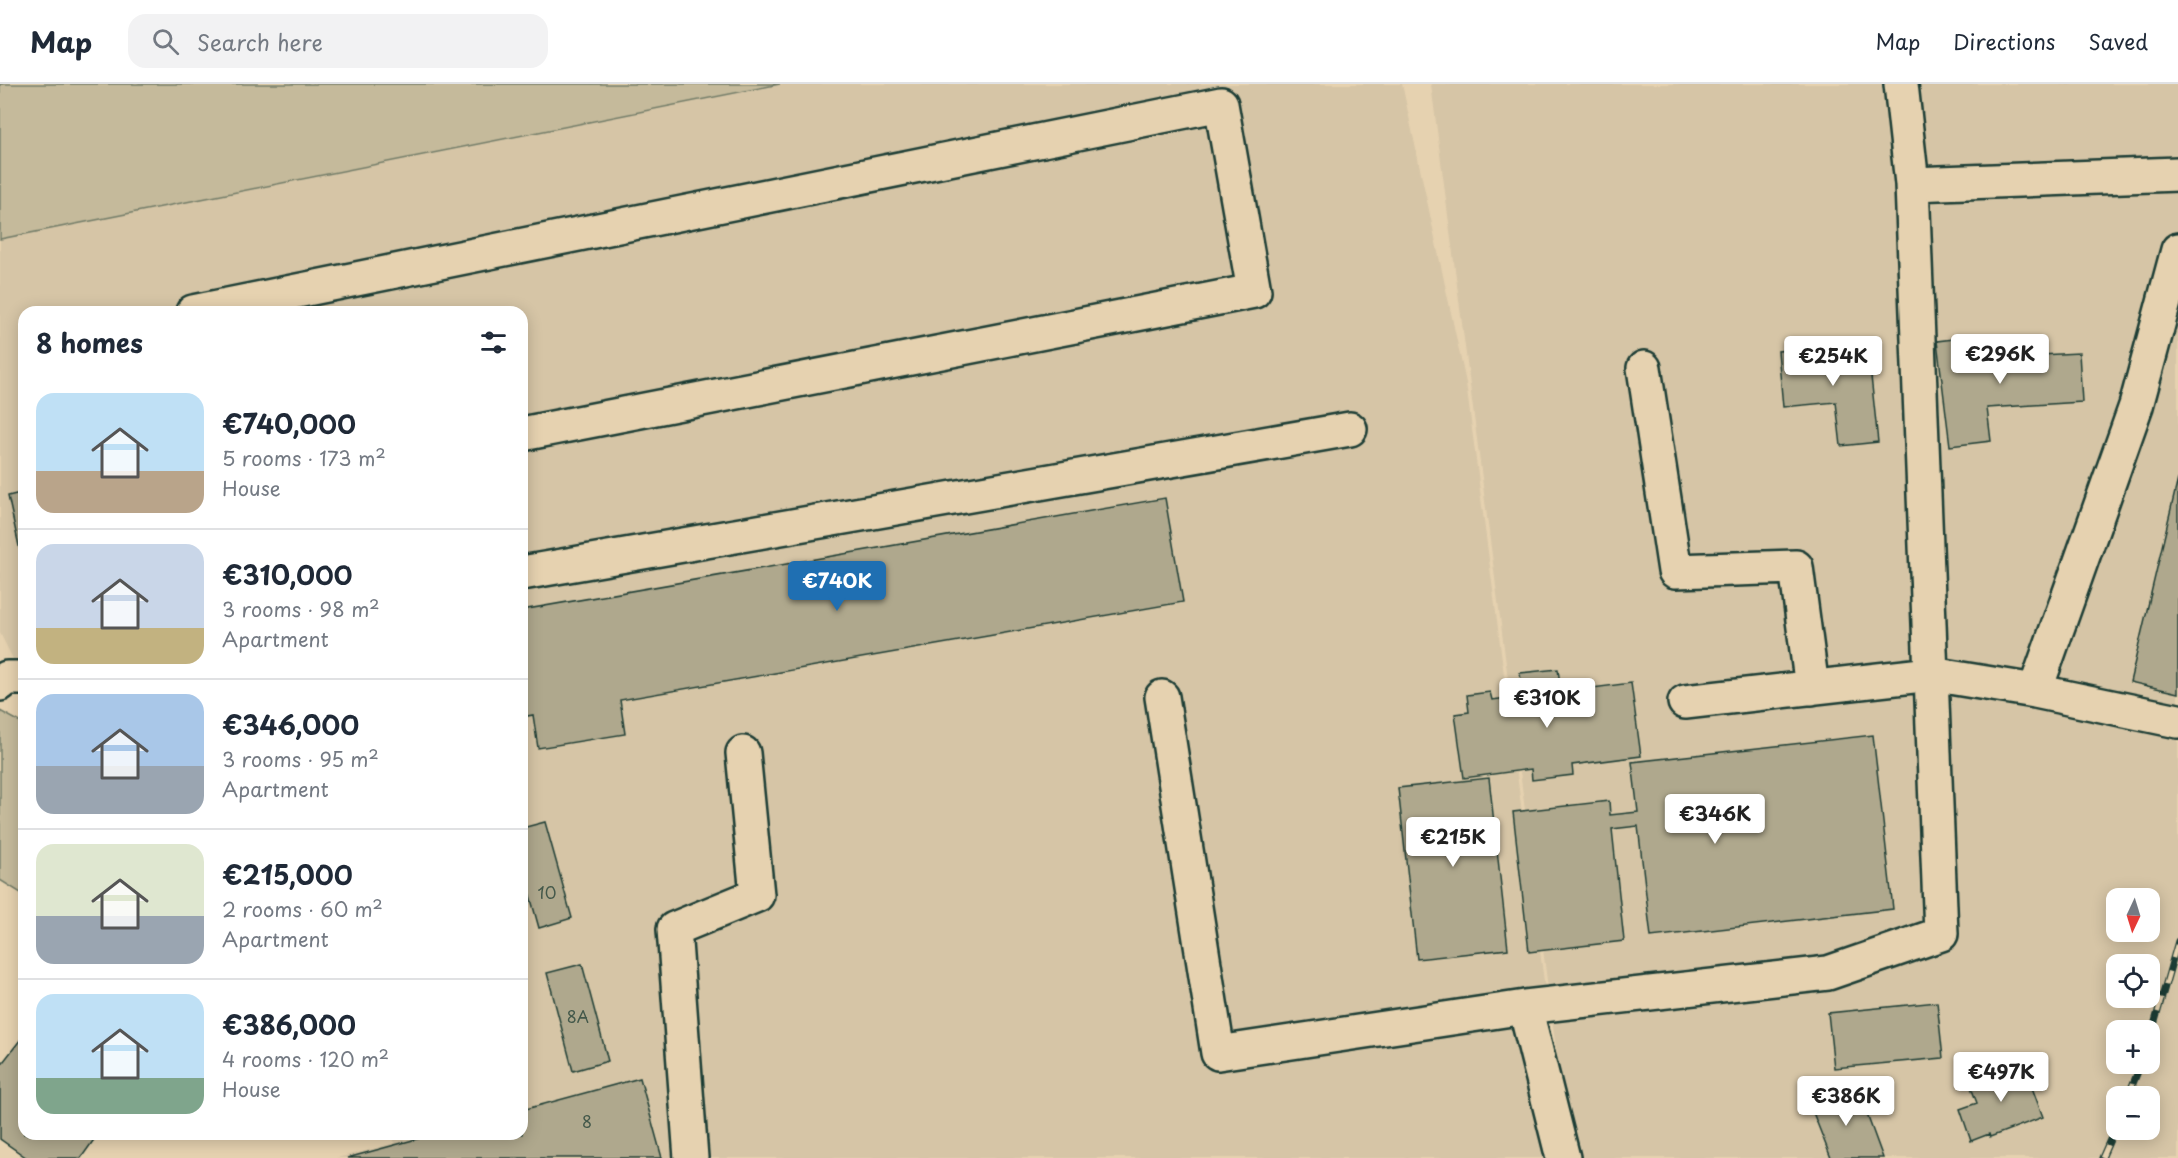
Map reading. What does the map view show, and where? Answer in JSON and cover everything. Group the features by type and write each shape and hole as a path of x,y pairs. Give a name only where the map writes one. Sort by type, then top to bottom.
{"lane":[{"path":"1162,697 1218,1053 1525,1007 1828,973 1941,934 1912,184 1901,84"},
{"path":"223,306 1221,104 1254,291 528,433"},
{"path":"1912,184 2178,174"},
{"path":"2035,691 2136,406 2178,250"},
{"path":"1644,368 1675,571 1796,567 1812,688"},
{"path":"528,572 1350,429"},
{"path":"1685,702 1931,674 2035,691 2178,722"},
{"path":"0,684 7,678 18,678"},
{"path":"691,1158 674,929 757,895 742,753"},
{"path":"1525,1007 1563,1158"}],"shaded area":[{"path":"0,84 780,84 0,239"},
{"path":"780,84 1402,84 1466,383 1567,1158 337,1158 395,1143 393,1140 528,1140 528,306 18,306 18,669 0,633 0,239"},
{"path":"1431,84 2178,84 2178,1158 1570,1158"},
{"path":"0,711 18,721 18,891 0,880"}],"building":[{"path":"1978,336 1981,358 2079,353 2082,402 1987,408 1991,441 1950,446 1937,341"},
{"path":"1863,343 1865,367 1870,367 1878,442 1841,446 1836,402 1783,407 1778,351"},
{"path":"2178,479 2178,693 2130,682"},
{"path":"18,494 18,542 8,496"},
{"path":"1165,498 1183,602 620,700 625,734 538,748 533,715 528,716 528,609"},
{"path":"1558,669 1561,692 1631,683 1641,756 1572,765 1573,775 1532,780 1531,769 1464,778 1455,714 1469,712 1467,695 1490,692 1492,700 1523,696 1520,673"},
{"path":"1873,735 1893,909 1651,937 1638,826 1612,829 1624,941 1529,952 1513,812 1609,801 1610,815 1638,812 1632,762"},
{"path":"1489,778 1508,949 1417,959 1398,788"},
{"path":"545,822 572,918 539,928 528,889 528,826"},
{"path":"582,964 608,1061 573,1071 547,973"},
{"path":"1937,1002 1943,1058 1834,1068 1828,1013"},
{"path":"18,1043 18,1140 94,1140 81,1158 27,1158 0,1139 0,1066"},
{"path":"2022,1061 2043,1117 1990,1137 1989,1134 1971,1141 1960,1109 1977,1103 1969,1082"},
{"path":"640,1078 662,1158 347,1158 413,1140 528,1140 528,1108"},
{"path":"1857,1087 1883,1158 1831,1158 1810,1105"}],"railway":[{"path":"2155,1020 2178,941"},
{"path":"2132,1086 2137,1074"},
{"path":"2102,1158 2110,1140"}]}
